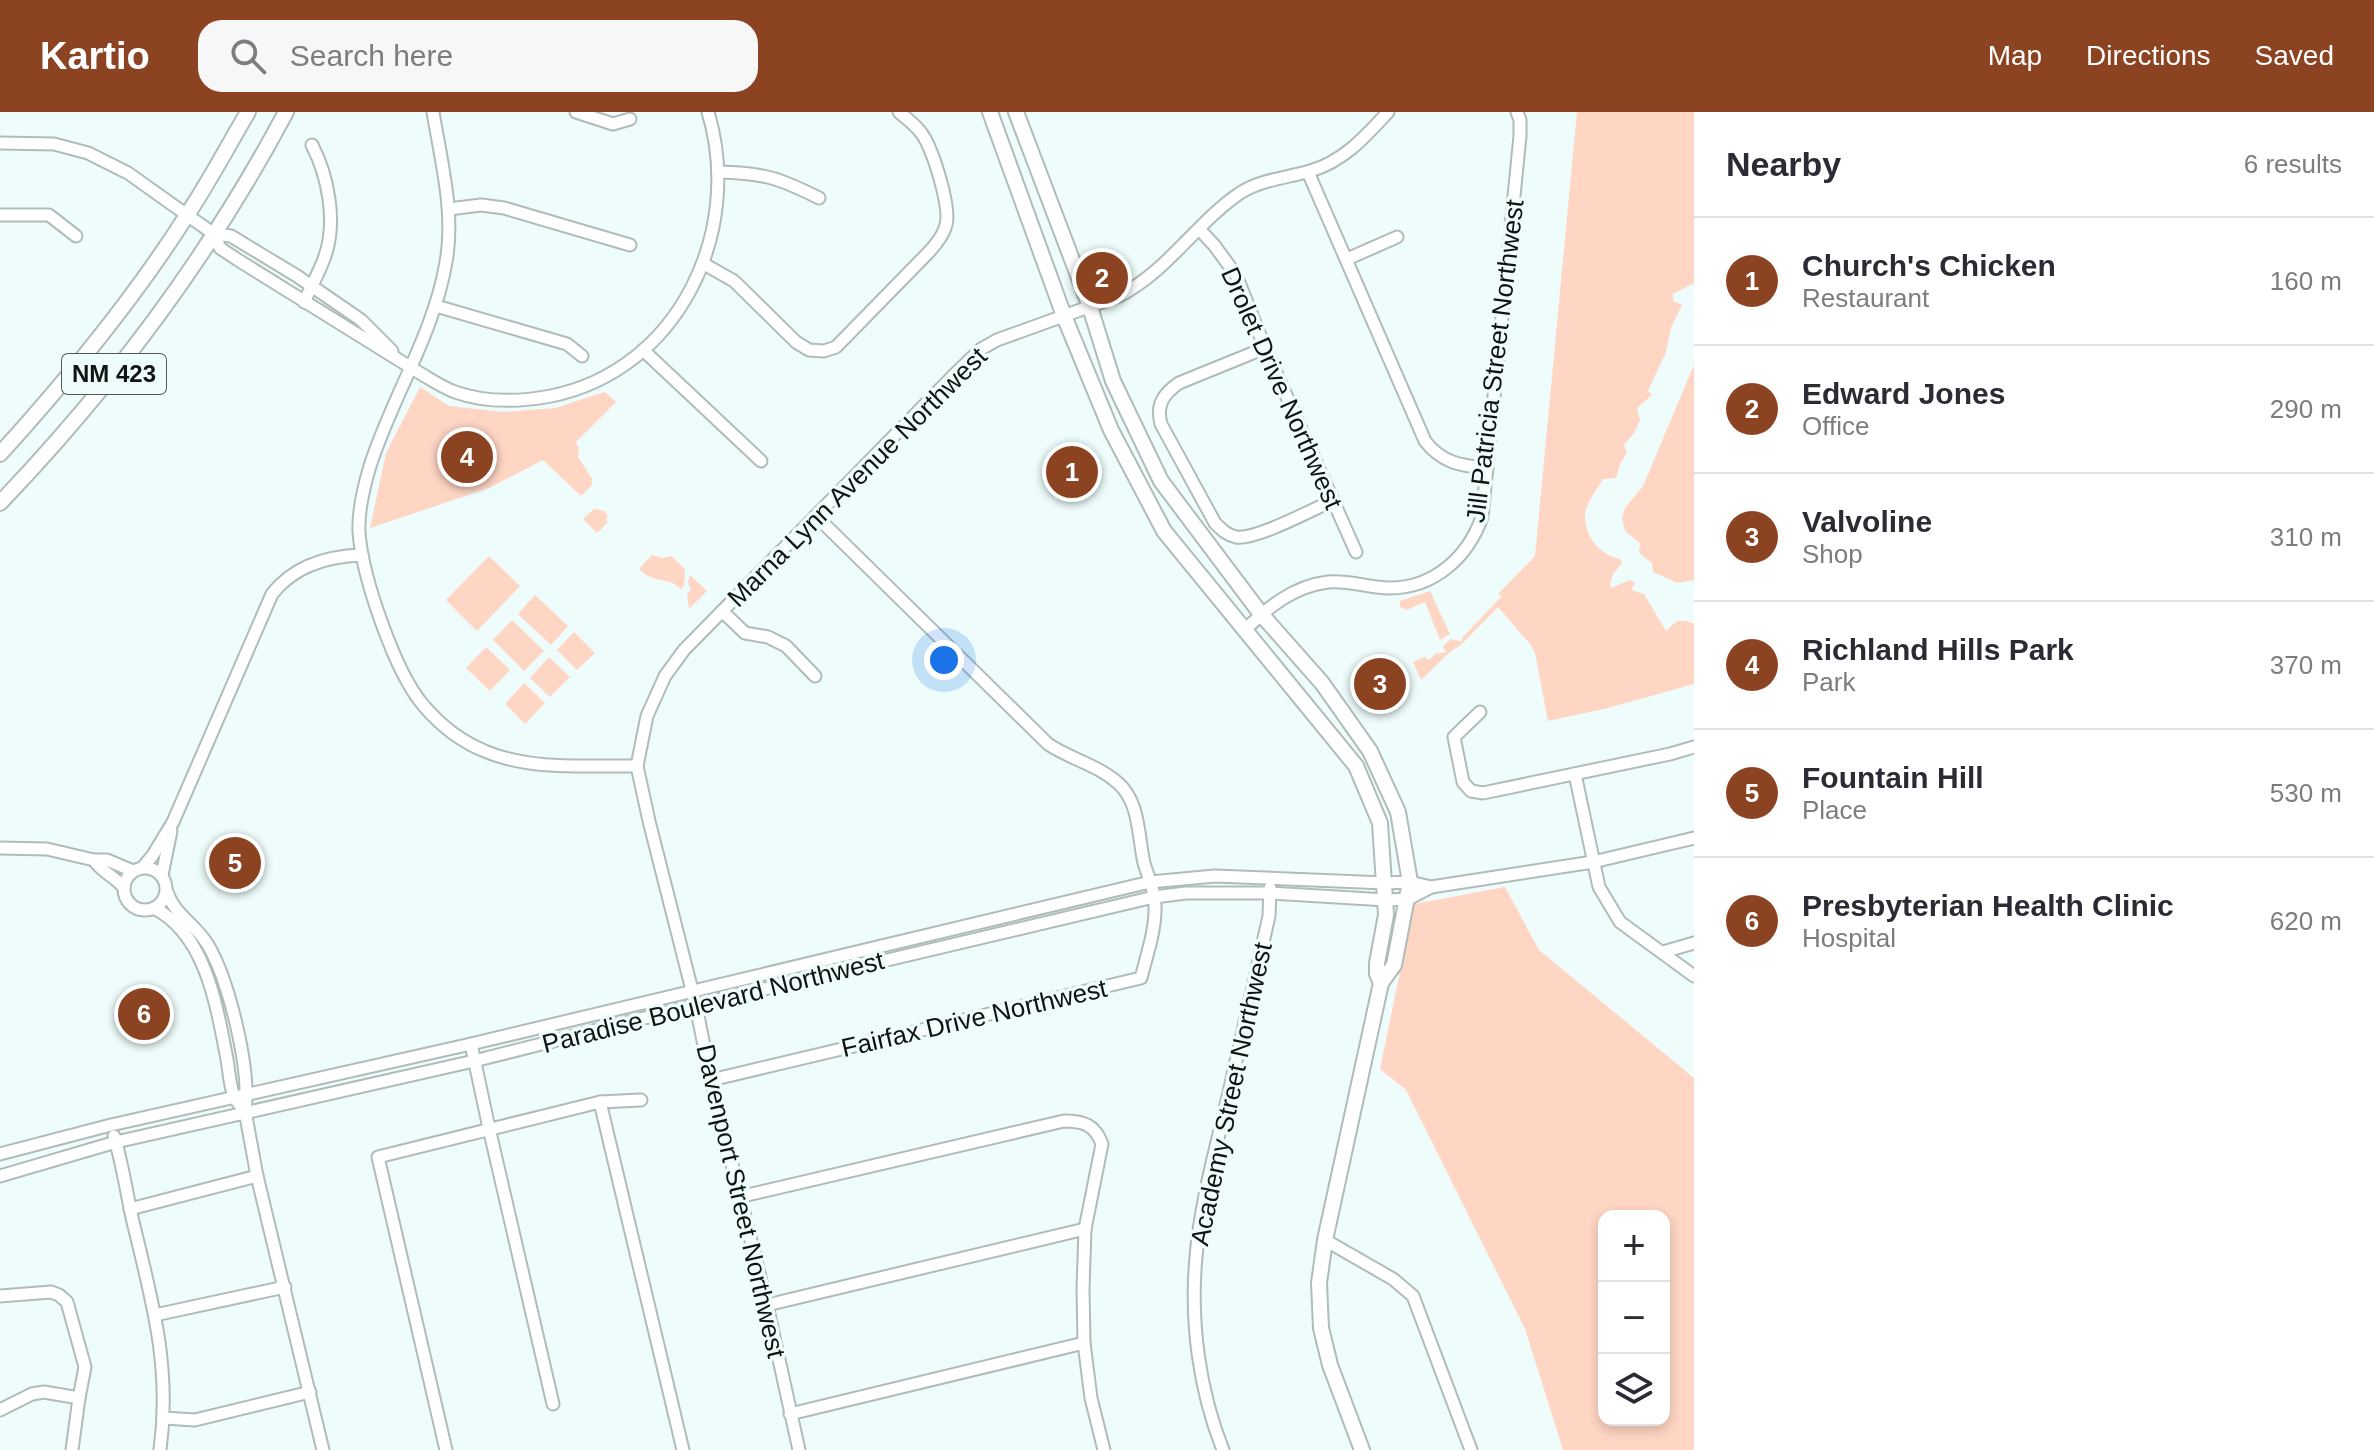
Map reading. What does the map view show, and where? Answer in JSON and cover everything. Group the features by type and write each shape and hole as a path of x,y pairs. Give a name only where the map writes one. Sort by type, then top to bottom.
{"main road":[{"name":"NM 423","path":"0,454 99,338 187,215 248,112"},
{"name":"NM 423","path":"0,503 42,459 113,374 214,234 286,112"},
{"path":"990,112 1064,316 1111,430 1164,531 1356,766 1380,823 1386,900 1377,963 1381,983"},
{"path":"1016,112 1090,307 1113,381 1161,481 1261,614 1322,683 1370,751 1398,812 1410,882 1408,899 1394,965 1381,983 1325,1240 1319,1283 1321,1328 1330,1365 1362,1450"}],"street":[{"path":"433,112 449,209 447,259 436,306 369,470 359,515 362,555 377,606 403,676 424,707 454,734 486,752 516,762 637,766"},
{"path":"576,112 613,124 630,119"},
{"path":"214,234 220,248 454,392 486,399 525,401 560,394 595,383 643,350 667,325 704,264 715,227 719,172 708,112"},
{"path":"704,264 734,281 796,342 809,350 824,351 836,347 938,242 946,226 948,209 928,144 920,131 899,112"},
{"name":"Marna Lynn Avenue Northwest","path":"637,766 647,716 665,676 684,650 981,349 997,340 1137,287 1169,261 1222,206 1243,191 1267,180 1328,165 1352,149 1388,112"},
{"name":"Jill Patricia Street Northwest","path":"1244,631 1261,614 1291,593 1309,586 1351,582 1406,587 1440,574 1460,557 1474,538 1482,517 1487,468 1520,136 1517,112"},
{"path":"0,143 54,144 88,153 128,173 214,234 231,236 312,286 361,320 410,367"},
{"path":"304,302 325,256 331,232 322,164 312,145"},
{"path":"719,172 756,173 785,181 819,198"},
{"path":"1308,172 1425,441 1453,464 1487,468"},
{"path":"449,209 481,205 504,208 630,245"},
{"path":"0,215 49,215 76,236"},
{"name":"Drolet Drive Northwest","path":"1199,229 1236,275 1265,348 1356,552"},
{"path":"1347,259 1397,237"},
{"path":"436,306 567,344 582,356"},
{"path":"1265,348 1179,383 1169,390 1161,400 1158,412 1161,424 1215,523 1233,537 1253,536 1332,501"},
{"path":"643,350 761,461"},
{"name":"Fairfax Drive Northwest","path":"711,1080 1141,978 1152,933 1156,908 1154,897 1131,800 1121,785 1104,772 1048,744 816,516"},
{"path":"0,848 47,849 138,869 153,868 162,875 167,886 165,899 154,908 136,908 127,900 125,881 138,869 153,855 173,822 272,594 282,581 305,566 346,555 362,555"},
{"path":"722,611 745,633 768,637 786,646 815,676"},
{"path":"1480,712 1454,737 1463,782 1471,791 1483,793 1694,747"},
{"name":"Davenport Street Northwest","path":"637,766 799,1450"},
{"path":"1575,774 1599,887 1620,922 1694,976"},
{"path":"162,875 173,822"},
{"name":"Paradise Boulevard Northwest","path":"0,1176 116,1142 474,1061 1154,897 1186,893 1270,893 1408,899 1431,887 1593,862 1694,838"},
{"path":"94,860 124,888"},
{"name":"Paradise Boulevard Northwest","path":"0,1154 111,1125 471,1044 945,931 950,919 962,927 1150,882 1215,876 1410,882 1431,887"},
{"name":"Academy Street Northwest","path":"1223,1450 1202,1376 1196,1331 1196,1256 1209,1182 1269,916 1271,879"},
{"path":"167,892 177,911 207,944 221,972 231,1004 248,1093 245,1111 257,1176 323,1450"},
{"path":"154,908 169,918 186,939 207,975 217,1007 234,1096 245,1111"},
{"path":"1019,913 1043,923"},
{"path":"962,927 979,938"},
{"path":"932,949 945,931"},
{"path":"1663,952 1694,943"},
{"path":"763,991 796,975 804,965"},
{"path":"471,1044 553,1404"},
{"path":"446,1450 378,1157 600,1102 641,1100"},
{"path":"600,1102 683,1450"},
{"path":"739,1197 1064,1121 1081,1121 1092,1127 1102,1144 1102,1154 1085,1229 1084,1343 1091,1398 1104,1450"},
{"path":"111,1125 155,1315 164,1370 160,1450"},
{"path":"130,1209 257,1176"},
{"path":"767,1305 1085,1229"},
{"path":"1325,1240 1393,1279 1413,1296 1471,1450"},
{"path":"155,1315 285,1287"},
{"path":"0,1296 51,1292 67,1302 85,1367 72,1450"},
{"path":"790,1414 1084,1343"},
{"path":"0,1410 32,1394 44,1392 79,1398"},
{"path":"164,1418 195,1420 310,1392"}],"shaded area":[{"path":"1577,112 1694,112 1694,283 1673,294 1673,301 1682,305 1671,328 1666,352 1648,391 1652,395 1637,408 1640,420 1624,445 1627,453 1616,478 1603,479 1589,502 1585,516 1595,544 1622,563 1613,574 1611,588 1630,580 1635,583 1631,590 1644,594 1666,631 1677,621 1694,624 1694,684 1548,721 1535,653 1498,607 1462,644 1421,680 1413,662 1425,657 1429,660 1435,654 1446,652 1443,646 1451,639 1462,642 1462,638 1502,596 1498,594 1535,556"},
{"path":"1694,365 1694,580 1677,583 1653,572 1652,563 1639,553 1640,543 1625,531 1622,518 1625,508 1643,486"},
{"path":"420,387 449,406 504,412 555,408 605,392 616,402 575,443 579,447 578,457 593,484 581,496 543,460 489,488 370,528 386,453"},
{"path":"594,509 605,511 608,517 608,522 597,533 583,519"},
{"path":"652,555 663,558 671,556 685,569 681,589 670,582 650,577 639,569"},
{"path":"489,556 520,586 477,631 446,600"},
{"path":"690,575 707,591 689,609 687,594 691,590 688,582"},
{"path":"1430,591 1450,634 1440,640 1425,602 1407,610 1400,607 1400,601"},
{"path":"535,595 568,626 551,645 518,614"},
{"path":"512,620 544,651 524,671 493,640"},
{"path":"574,632 595,653 577,670 557,650"},
{"path":"486,647 510,670 490,691 466,668"},
{"path":"549,657 570,677 550,697 530,678"},
{"path":"524,683 545,703 525,724 505,704"},
{"path":"1505,887 1539,950 1694,1078 1694,1450 1563,1450 1525,1329 1406,1090 1380,1069 1414,904"}],"place":[{"name":"Edward Jones","path":"1102,278"},
{"name":"Richland Hills Park","path":"467,457"},
{"name":"Church's Chicken","path":"1072,472"},
{"name":"Valvoline","path":"1380,684"},
{"name":"Fountain Hill","path":"235,863"},
{"name":"Presbyterian Health Clinic","path":"144,1014"}]}
